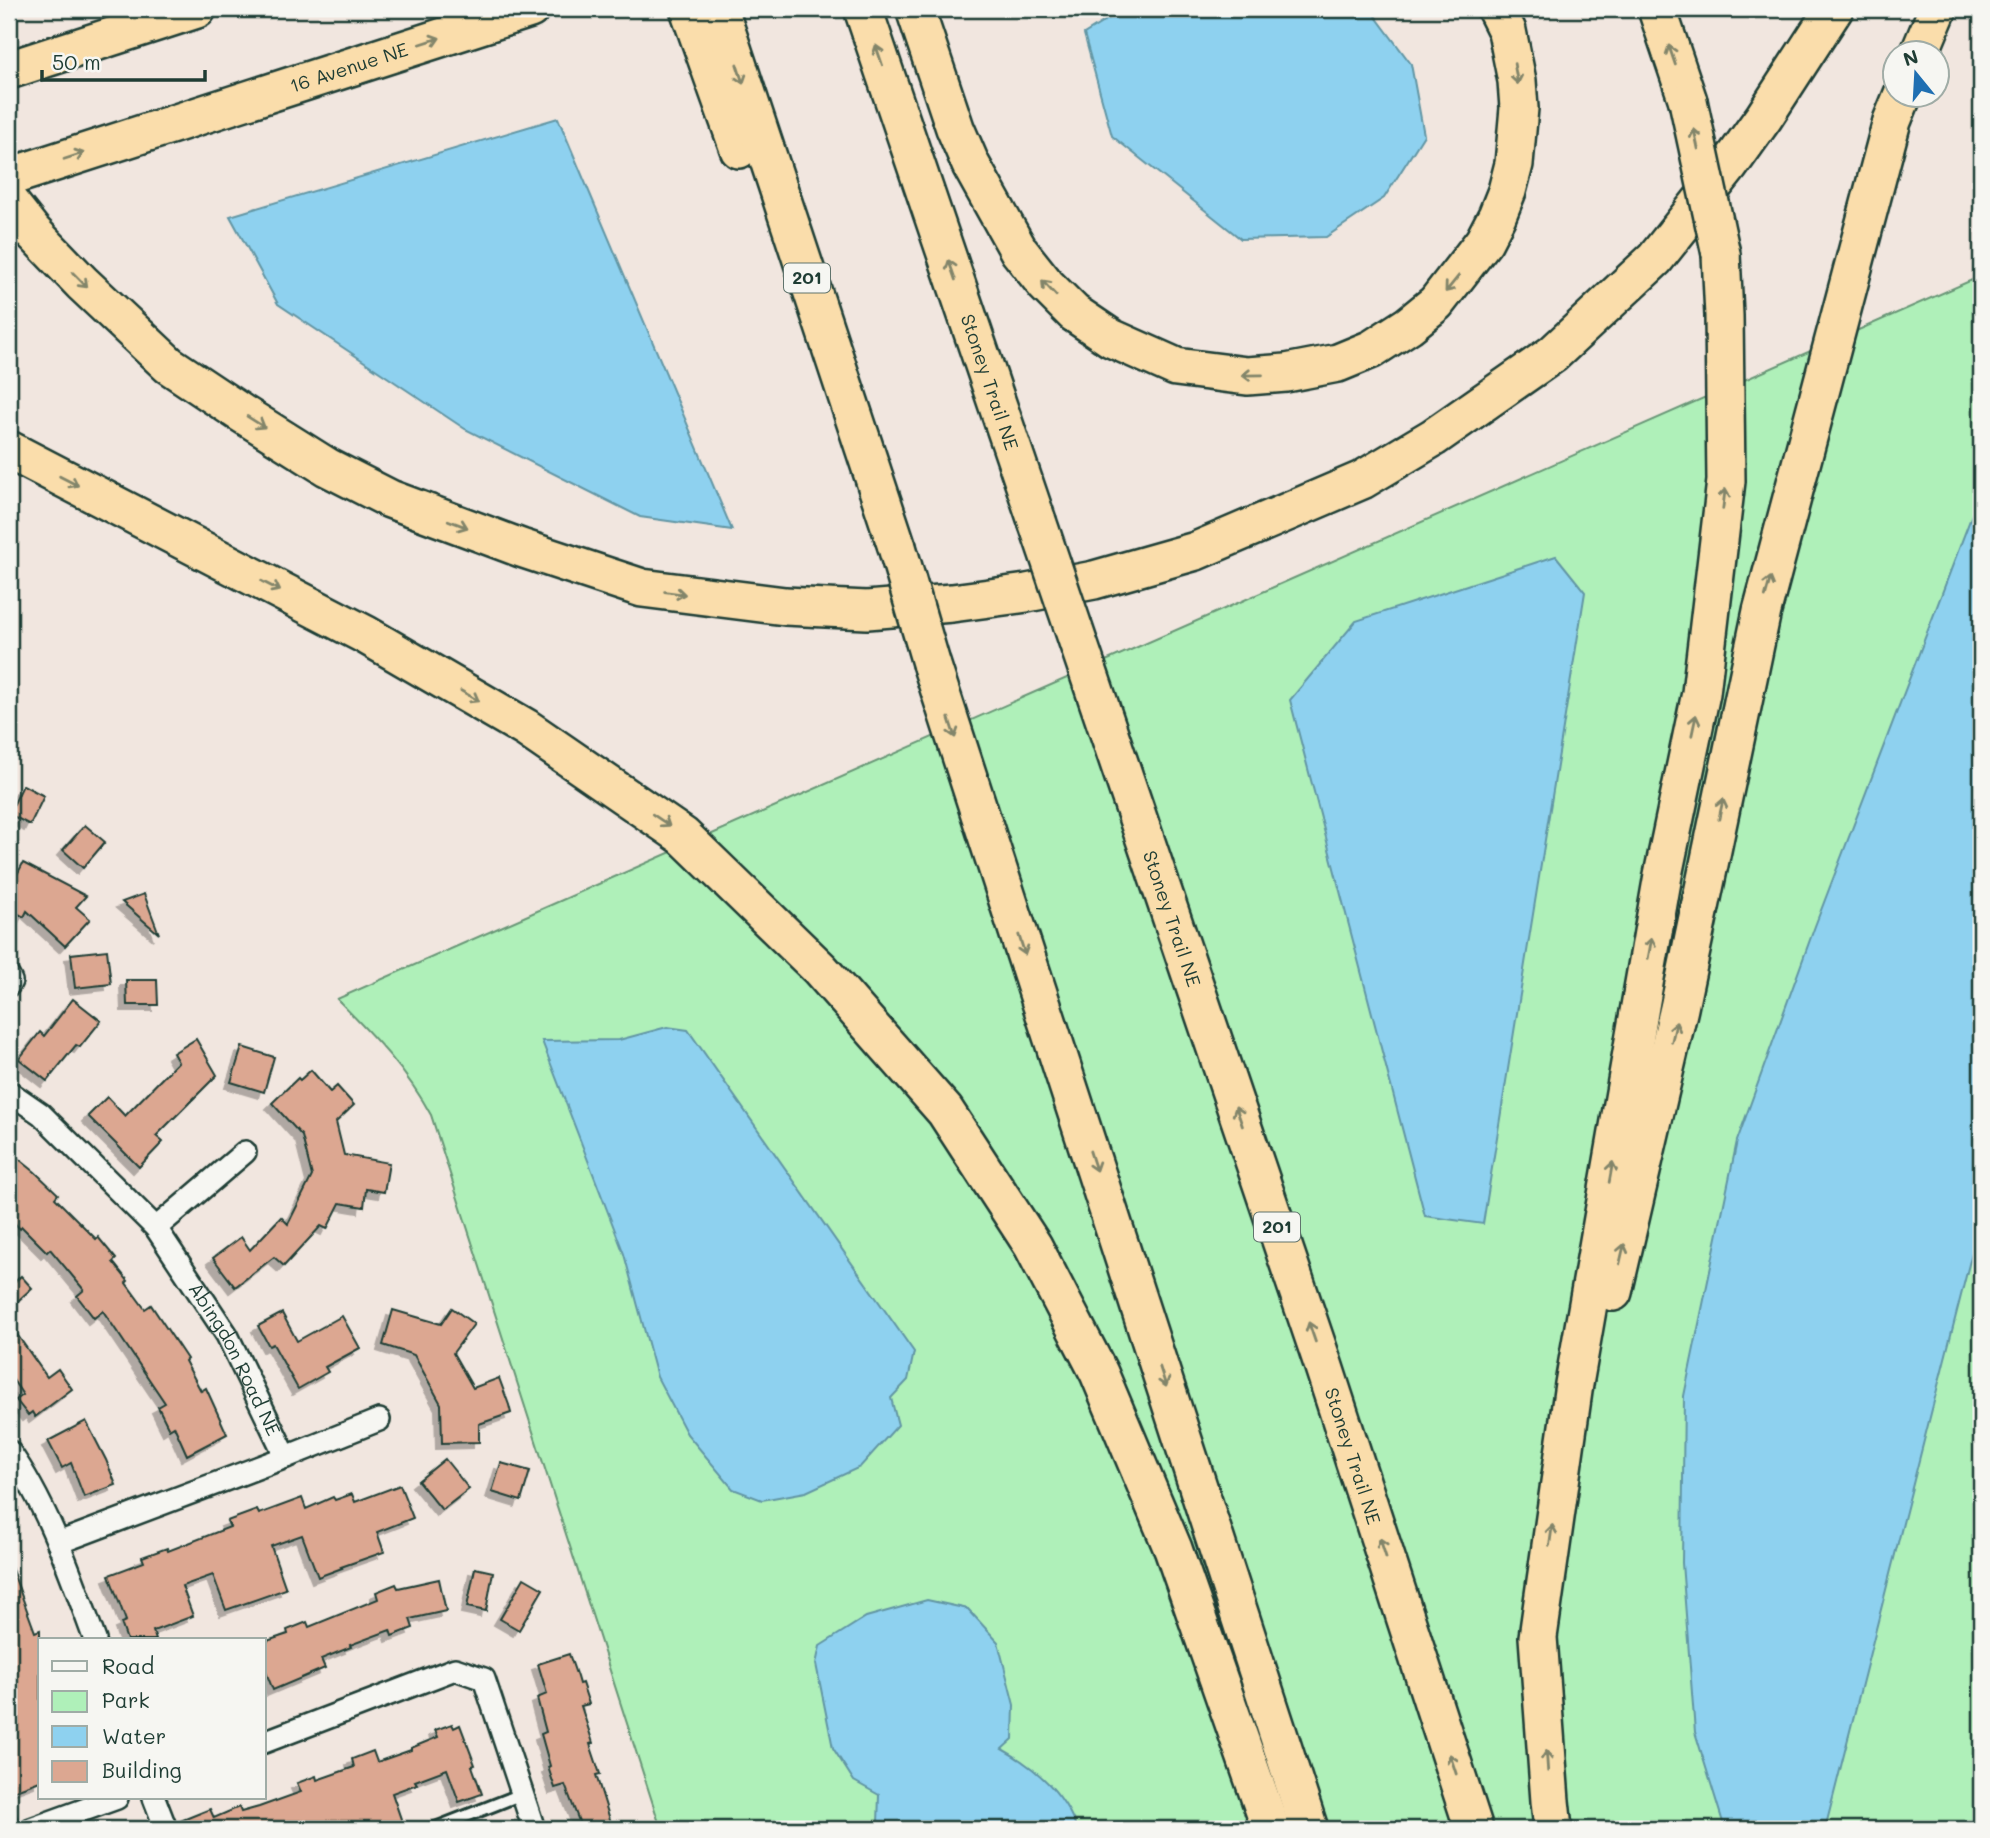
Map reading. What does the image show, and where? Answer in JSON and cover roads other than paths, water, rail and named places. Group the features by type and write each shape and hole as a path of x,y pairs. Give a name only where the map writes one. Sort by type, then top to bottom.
{"highway":[{"path":"9,70 197,9"},
{"name":"16 Avenue NE","path":"9,177 530,9"},
{"name":"Stoney Trail NE","path":"863,9 1319,1351 1474,1829"},
{"path":"915,9 955,128 971,165 1019,251 1045,285 1074,313 1111,338 1176,367 1247,376 1286,373 1338,363 1371,349 1409,325 1436,303 1484,241 1507,191 1514,164 1519,108 1517,81 1507,31 1496,9"},
{"path":"1553,1829 1538,1637 1574,1384 1662,875 1701,693 1726,481 1721,254 1688,101 1657,9"},
{"path":"9,202 32,231 82,283 169,365 327,467 390,499 642,588 785,606 867,610 953,603 1094,580 1196,551 1362,480 1434,437 1553,355 1655,259 1729,166 1834,9"},
{"path":"1926,38 1938,9"},
{"path":"700,11 748,175 832,424 885,541 884,571 916,615 1309,1829"},
{"path":"1574,1384 1600,1351 1679,1008 1762,611 1897,108"},
{"path":"9,450 366,635 526,728 683,836 820,969 945,1111 1033,1246 1099,1373 1173,1549 1271,1829"}],"street":[{"path":"9,977 9,985"},
{"name":"Abingdon Road NE","path":"9,1092 41,1114 156,1228 227,1335 286,1457 58,1543"},
{"path":"156,1228 246,1153"},
{"path":"286,1457 379,1420"},
{"path":"9,1451 20,1467 58,1543 94,1638"},
{"path":"266,1741 455,1670 484,1679 534,1829"},
{"path":"31,1829 111,1800"},
{"path":"156,1800 166,1829"}],"lane":[{"path":"432,1829 522,1794"},
{"path":"9,1816 14,1829"}],"water":[{"path":"1124,9 1370,9 1411,64 1424,135 1384,198 1326,237 1241,239 1112,136 1084,34"},
{"path":"558,118 732,530 640,517 465,429 278,304 230,216"},
{"path":"1981,491 1981,1217 1825,1829 1725,1829 1695,1732 1682,1563 1684,1396 1737,1141 1815,926"},
{"path":"1556,556 1585,592 1483,1224 1425,1216 1290,700 1356,621"},
{"path":"667,1027 688,1030 914,1352 908,1380 891,1398 898,1425 860,1467 806,1492 762,1500 733,1489 687,1434 657,1377 624,1254 542,1041 619,1040"},
{"path":"927,1600 968,1609 998,1642 1014,1705 1013,1739 1002,1749 1047,1782 1064,1804 1077,1829 874,1829 878,1823 879,1795 854,1781 833,1748 816,1664 820,1646 866,1617"}]}
